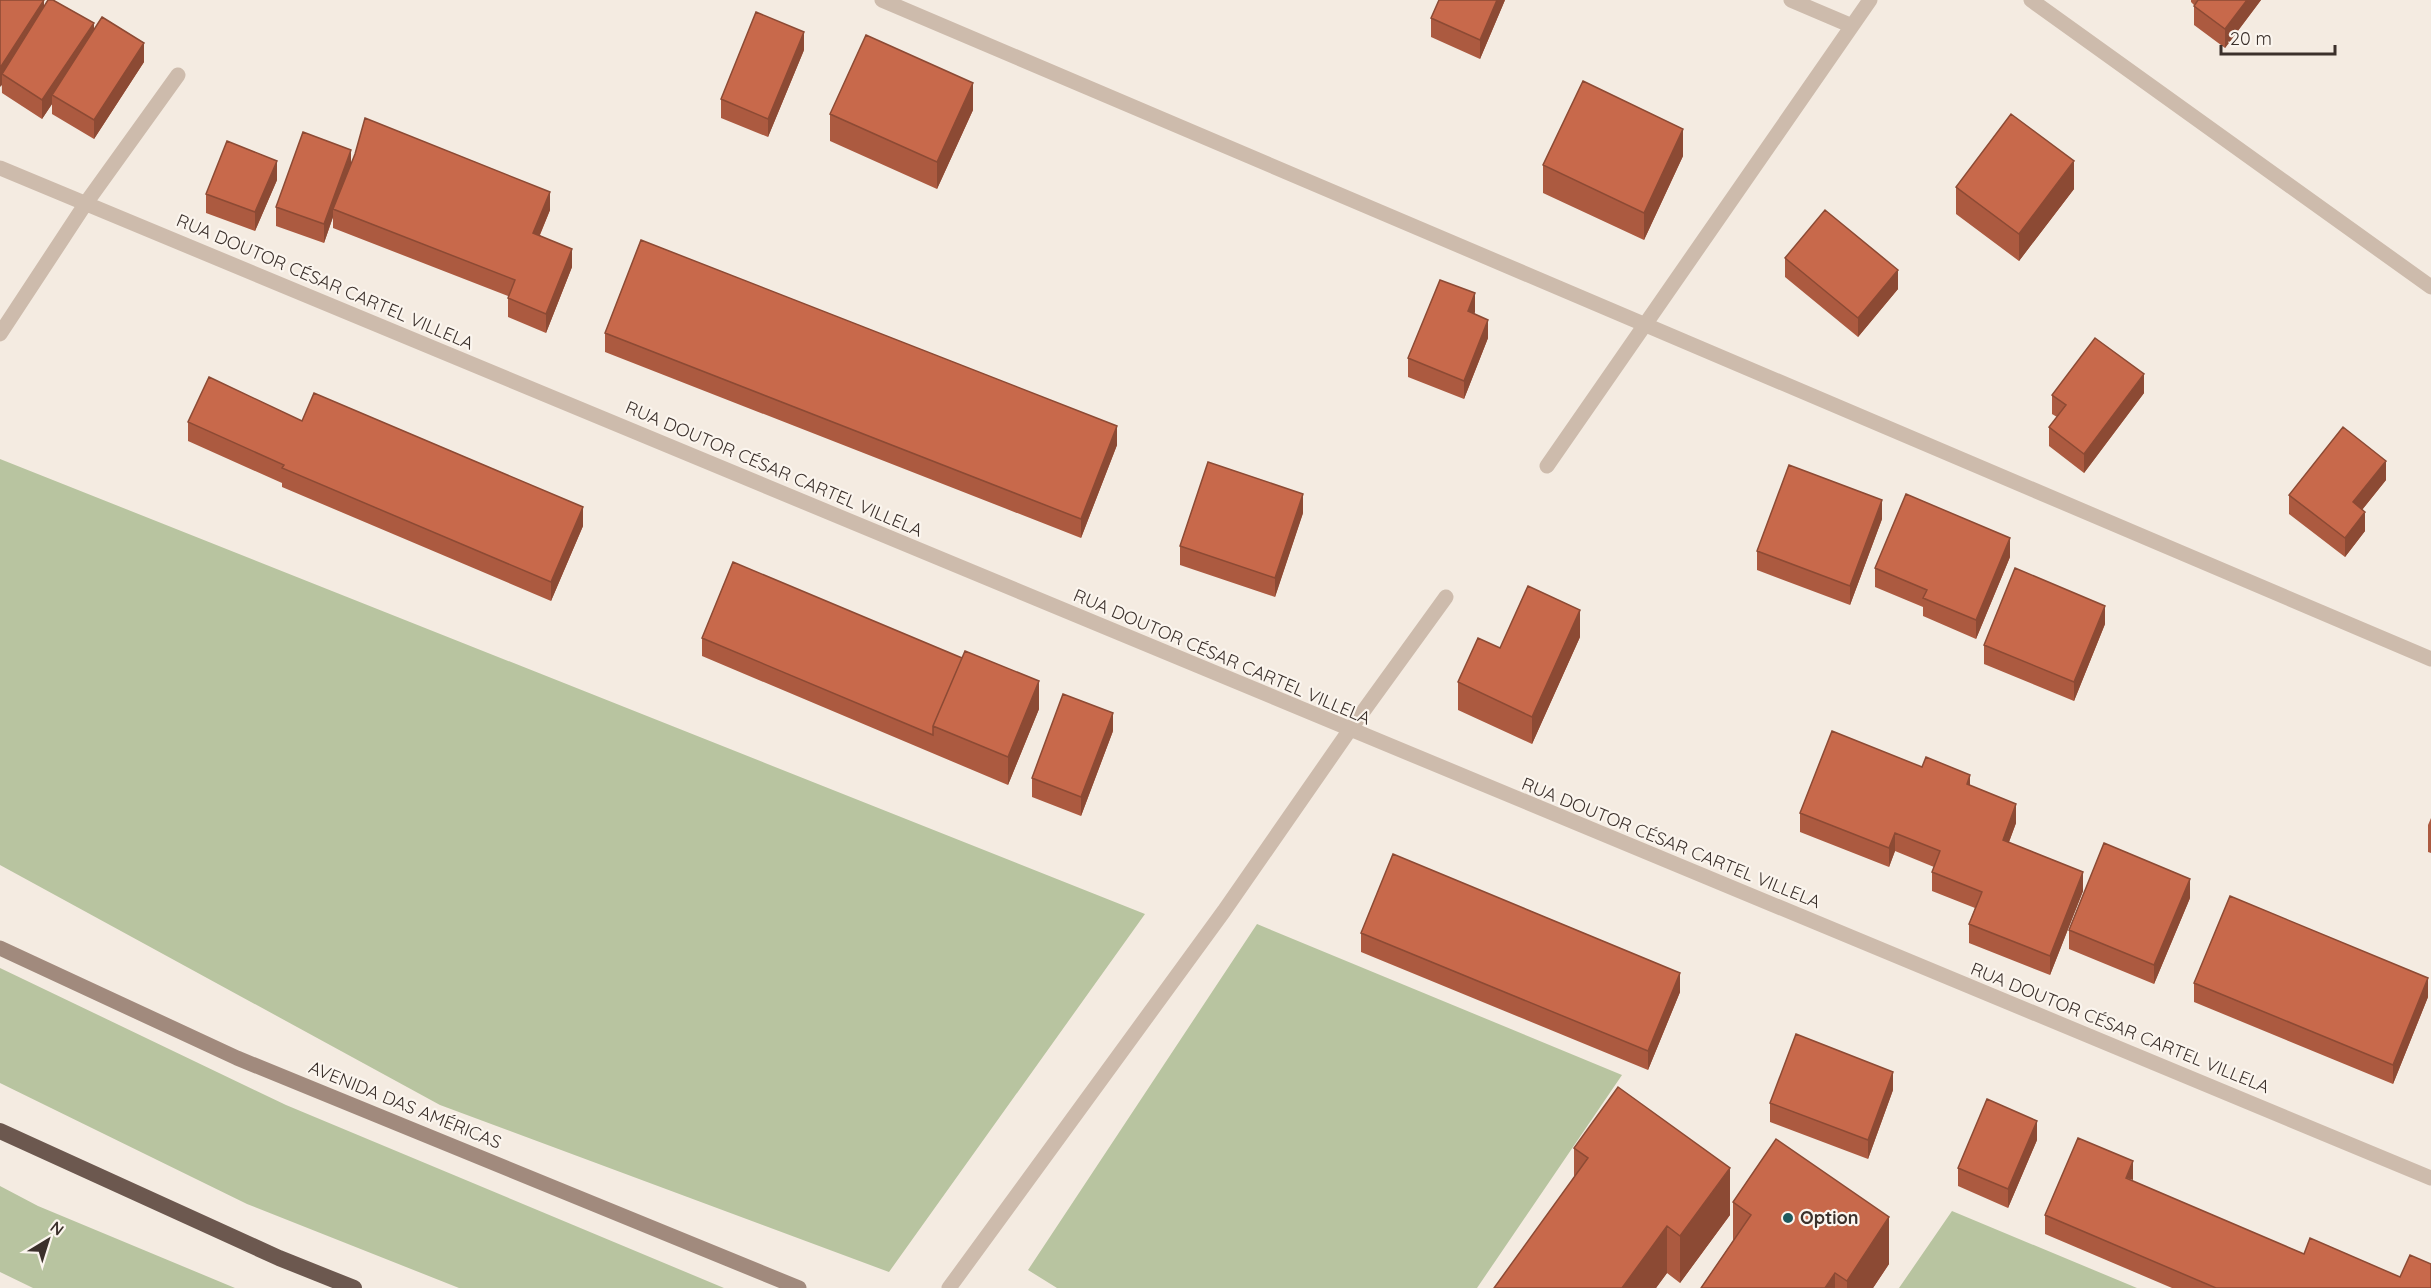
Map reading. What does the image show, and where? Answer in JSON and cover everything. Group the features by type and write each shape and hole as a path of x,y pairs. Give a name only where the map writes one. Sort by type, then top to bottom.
{"highway":[{"path":"0,1131 151,1201 354,1288"}],"main road":[{"name":"AVENIDA DAS AMÉRICAS","path":"0,948 237,1058 800,1288"}],"street":[{"path":"882,0 2431,659"},
{"path":"1791,0 1852,26"},
{"path":"1547,466 1647,325 1870,0"},
{"path":"2031,0 2431,286"},
{"path":"0,334 86,203 178,75"},
{"name":"RUA DOUTOR CÉSAR CARTEL VILLELA","path":"0,168 2431,1178"},
{"path":"949,1288 1224,912 1349,730 1446,597"}],"green space":[{"path":"0,459 1145,914 889,1272 440,1105 0,865"},
{"path":"1257,924 1622,1075 1477,1288 1057,1288 1028,1270"},
{"path":"0,968 286,1105 724,1288 459,1288 247,1204 0,1083"},
{"path":"0,1186 38,1206 235,1288 33,1288 0,1272"},
{"path":"1952,1211 2137,1288 1899,1288"}],"building":[{"path":"0,0 44,0 0,68"},
{"path":"48,0 53,0 94,23 42,100 2,74"},
{"path":"1439,0 1497,0 1480,40 1431,18"},
{"path":"2198,0 2247,0 2225,29 2194,6"},
{"path":"756,12 804,32 768,119 721,99"},
{"path":"102,17 144,43 94,120 52,95"},
{"path":"866,35 973,83 937,162 830,114"},
{"path":"1583,81 1683,129 1644,213 1543,165"},
{"path":"2011,114 2074,161 2019,234 1956,187"},
{"path":"365,118 550,192 533,233 572,249 546,314 508,298 515,280 333,209 355,154"},
{"path":"303,132 351,150 324,224 276,207"},
{"path":"227,141 277,161 255,212 206,194"},
{"path":"1825,210 1898,270 1858,318 1785,258"},
{"path":"641,240 1117,426 1081,519 605,333"},
{"path":"1440,280 1475,293 1468,311 1488,320 1464,381 1408,358"},
{"path":"2095,338 2144,374 2084,454 2049,427 2066,405 2052,395"},
{"path":"209,377 302,421 314,393 583,507 551,582 282,468 284,465 188,422"},
{"path":"2343,427 2386,461 2353,502 2365,512 2345,538 2289,495"},
{"path":"1208,462 1303,494 1275,578 1180,546"},
{"path":"1789,465 1882,500 1850,586 1757,551"},
{"path":"1906,494 2010,538 1976,620 1923,598 1927,590 1875,568"},
{"path":"733,562 962,658 933,726 933,735 702,638"},
{"path":"2015,568 2105,606 2074,682 1984,645"},
{"path":"1528,586 1580,610 1532,717 1458,682 1478,638 1500,648"},
{"path":"965,651 1039,681 1008,757 933,726"},
{"path":"1063,694 1113,713 1081,797 1032,778"},
{"path":"1832,731 1922,767 1926,757 1970,775 1967,784 2016,804 2003,840 2083,872 2050,956 1969,924 1982,892 1932,872 1940,851 1895,833 1889,848 1800,813"},
{"path":"2104,843 2190,879 2154,965 2069,930"},
{"path":"1393,854 1680,973 1648,1051 1361,933"},
{"path":"2230,896 2428,978 2393,1065 2194,983"},
{"path":"1796,1034 1893,1072 1868,1140 1770,1103"},
{"path":"1618,1087 1730,1168 1680,1236 1667,1226 1622,1288 1494,1288 1588,1158 1574,1148"},
{"path":"1987,1099 2037,1121 2008,1189 1958,1168"},
{"path":"2078,1138 2133,1161 2126,1178 2304,1254 2310,1238 2400,1277 2410,1255 2431,1264 2431,1288 2216,1288 2045,1215"},
{"path":"1776,1139 1889,1217 1847,1281 1835,1273 1825,1288 1701,1288 1751,1215 1733,1202"}],"place":[{"name":"Option","path":"1788,1218"}]}
